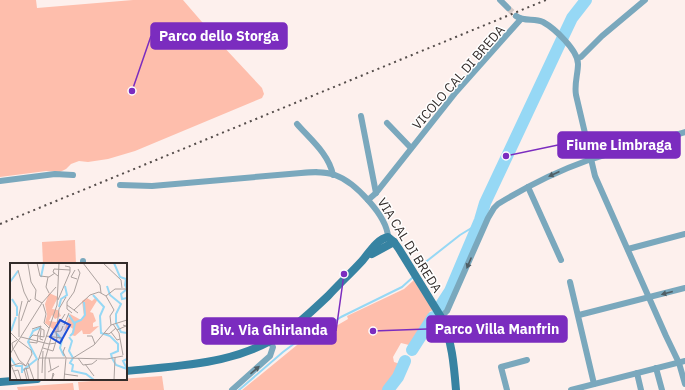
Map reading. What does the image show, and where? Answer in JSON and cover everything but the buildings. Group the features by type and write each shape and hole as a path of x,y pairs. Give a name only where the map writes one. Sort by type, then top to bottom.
{"street":[{"path":"645,0 602,36 581,57 578,58 575,88 590,159 600,186 649,298 682,362 685,384"},
{"path":"502,1 508,8"},
{"name":"VICOLO CAL DI BREDA","path":"368,200 519,17 541,22 565,41 572,48 578,58"},
{"path":"361,116 376,192"},
{"name":"VICOLO CAL DI BREDA","path":"386,123 411,148"},
{"path":"297,124 327,158 333,175"},
{"path":"441,317 447,312 491,212 498,204 528,187 590,159 685,132"},
{"name":"VIA CAL DI BREDA","path":"120,185 152,186 318,172 333,175 349,183 368,200 388,231 391,240 441,317 449,336 456,390"},
{"path":"0,181 55,174 73,175"},
{"path":"528,187 561,260"},
{"path":"628,249 685,234"},
{"path":"127,371 219,361 272,344 306,316 363,260 381,249 391,240"},
{"path":"570,282 594,384"},
{"path":"578,315 685,288"},
{"path":"232,390 270,356 272,344"},
{"path":"507,390 501,367 527,360"},
{"path":"571,390 682,362"},
{"path":"656,368 662,390"},
{"path":"637,373 641,390"},
{"path":"0,382 25,380"}],"shaded area":[{"path":"0,0 36,0 37,8 133,0 183,0 262,88 264,94 262,98 135,151 108,159 88,162 79,161 71,164 60,172 46,171 0,177"},
{"path":"75,240 76,263 43,263 42,242"},
{"path":"414,280 433,310 429,312 432,315 409,345 401,343 393,357 394,362 400,364 383,390 242,390 308,336 312,340 348,319 347,316 404,289"},
{"path":"162,376 164,390 79,390 78,382 127,380 127,378"},
{"path":"73,383 74,390 18,390 17,387"}],"waterway":[{"path":"439,308 450,291 480,220 485,203 572,18 586,0"},
{"path":"418,268 460,235 478,224"},
{"path":"239,390 283,352 307,334 315,335 341,317 402,287 412,278"},
{"path":"412,350 433,317"},
{"path":"388,390 398,377 405,361"}],"tunnel":[{"path":"508,8 516,16"}],"railway":[{"path":"0,224 546,0"}],"place":[{"name":"Parco dello Storga","path":"132,91"},
{"name":"Fiume Limbraga","path":"506,156"},
{"name":"Biv. Via Ghirlanda","path":"344,274"},
{"name":"Parco Villa Manfrin","path":"373,331"}]}
